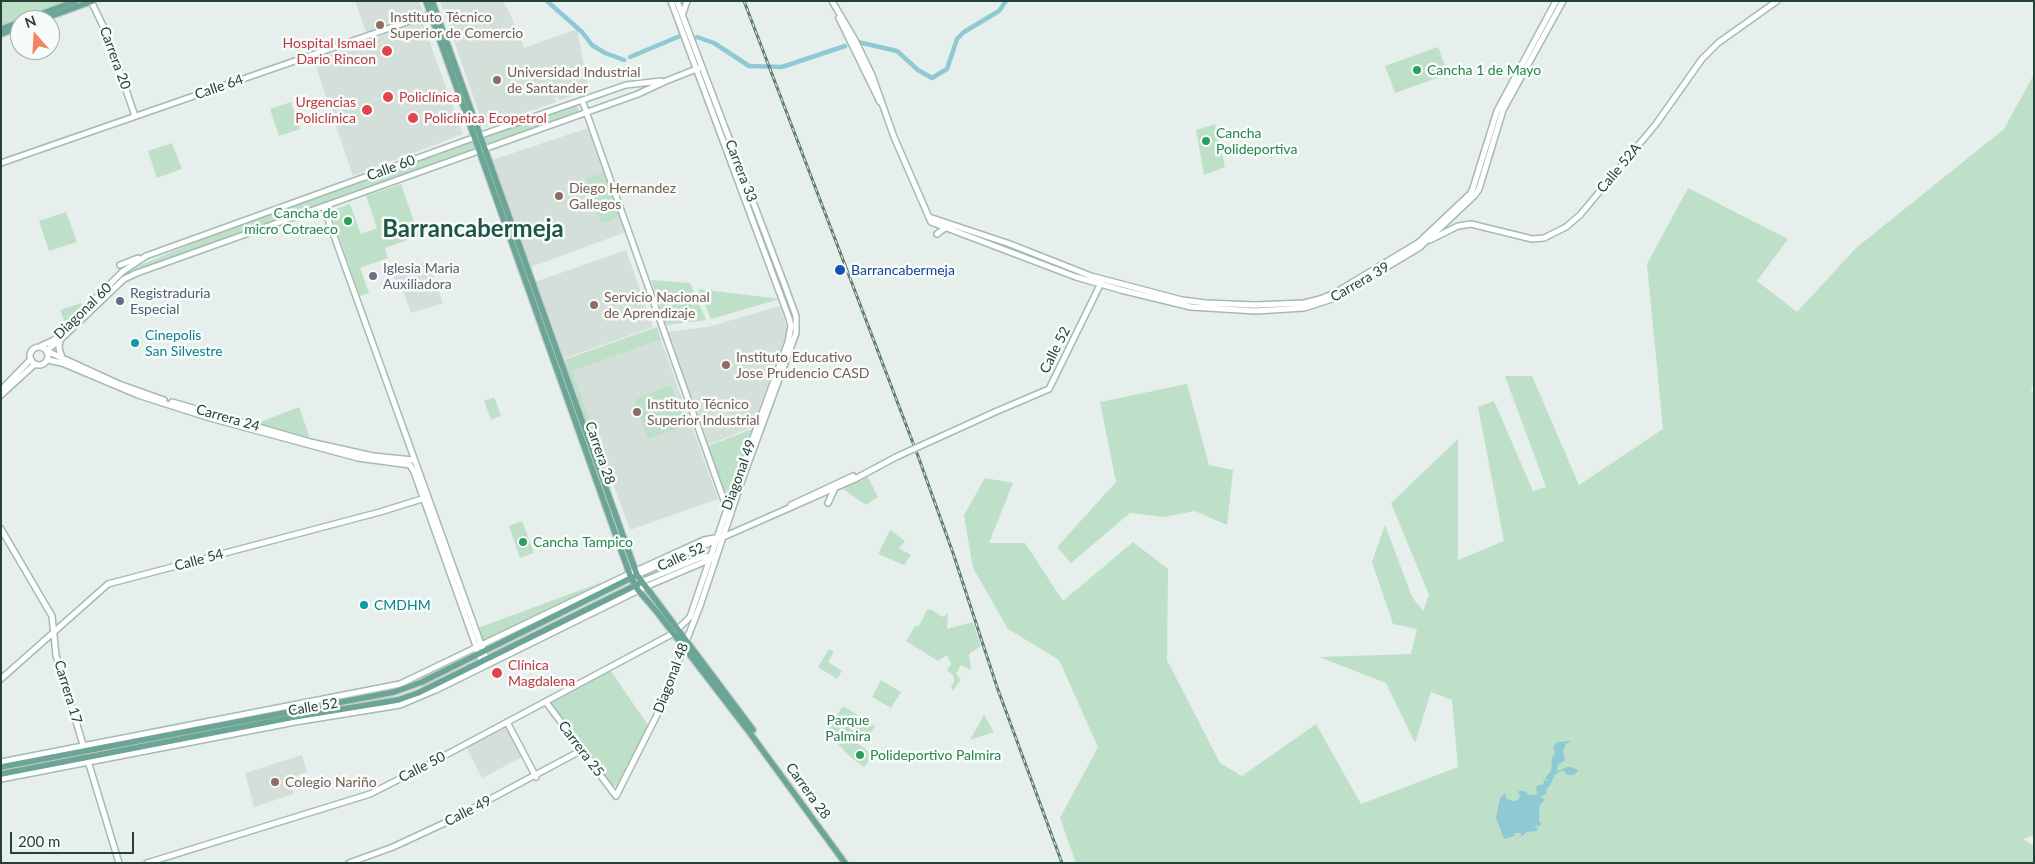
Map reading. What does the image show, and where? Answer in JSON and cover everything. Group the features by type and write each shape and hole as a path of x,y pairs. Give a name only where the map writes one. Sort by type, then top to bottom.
{"main road":[{"path":"52,10 76,1"},
{"path":"60,13 92,1"},
{"name":"Carrera 28","path":"426,1 433,13 634,575 640,586 849,863"},
{"name":"Carrera 28","path":"432,1 433,13"},
{"name":"Calle 52","path":"1,774 86,754 394,692 422,682 480,649 634,575"},
{"name":"Calle 52","path":"1,767 398,700 418,693 485,662 640,586"},
{"name":"Carrera 28","path":"684,642 845,863"}],"street":[{"name":"Carrera 20","path":"92,1 106,32 135,116"},
{"name":"Carrera 33","path":"671,1 700,68 785,286 796,320 794,343"},
{"name":"Carrera 33","path":"678,1 790,322 790,336"},
{"path":"683,16 687,1"},
{"path":"827,1 836,12 883,107"},
{"name":"Carrera 39","path":"930,219 1101,282 1182,300 1206,304 1304,303 1335,293 1418,243 1473,188 1497,111 1556,1"},
{"name":"Carrera 39","path":"930,219 945,227 1101,282 1159,300 1205,309 1256,311 1304,308 1335,298 1423,244 1475,195 1479,189 1503,110 1563,1"},
{"name":"Calle 52A","path":"1423,244 1458,226 1472,224 1532,240 1544,238 1566,227 1580,215 1659,120 1702,59 1718,43 1776,1"},
{"path":"834,3 872,75 883,107 930,219"},
{"name":"Calle 64","path":"1,163 433,13"},
{"name":"Calle 60","path":"124,279 149,268 324,208 638,94 700,68"},
{"name":"Calle 60","path":"122,272 146,256 476,137 626,85 666,81"},
{"path":"582,100 727,509"},
{"path":"324,208 355,291 412,463 485,662"},
{"path":"937,234 945,227"},
{"path":"120,265 146,256"},
{"name":"Diagonal 60","path":"46,350 48,344 122,272"},
{"name":"Diagonal 60","path":"46,350 60,340 124,279"},
{"name":"Calle 52","path":"780,511 796,501 870,470 1049,389 1101,282"},
{"path":"778,288 785,286"},
{"path":"781,297 788,295"},
{"name":"Diagonal 49","path":"713,557 727,509 790,336"},
{"path":"60,340 59,352 63,358"},
{"name":"Diagonal 49","path":"719,538 794,343"},
{"path":"1,390 31,359 33,349 46,350 48,360 43,364 35,364 1,395"},
{"name":"Carrera 24","path":"46,350 119,384 173,403 310,442 412,463"},
{"path":"31,359 35,364"},
{"name":"Carrera 24","path":"48,360 62,363 138,395 210,418 358,458 412,463"},
{"name":"Calle 52","path":"634,575 677,558 855,479 870,470"},
{"path":"828,503 833,492 855,479"},
{"name":"Calle 54","path":"1,679 108,584 380,512 426,498"},
{"name":"Carrera 17","path":"1,529 52,616 56,654 119,863"},
{"name":"Calle 52","path":"634,575 668,556 704,540 719,538"},
{"path":"668,556 677,558"},
{"name":"Calle 52","path":"640,586 713,557"},
{"name":"Diagonal 48","path":"676,632 693,612 713,557"},
{"name":"Diagonal 48","path":"616,796 657,715 684,642 700,606 713,557"},
{"name":"Calle 50","path":"147,863 370,794 676,632"},
{"name":"Carrera 25","path":"546,702 616,796"},
{"path":"507,722 536,776"},
{"name":"Calle 49","path":"349,863 393,847 451,820 582,750"},
{"name":"Calle 52","path":"1,762 86,754"},
{"name":"Calle 52","path":"1,779 86,754"}],"shaded area":[{"name":"Instituto Técnico Superior de Comercio","path":"355,1 419,1 424,15 367,35"},
{"name":"Universidad Industrial de Santander","path":"440,1 502,1 509,11 524,48 577,29 589,90 560,100 557,97 555,98 556,102 484,127"},
{"name":"Policlínica","path":"422,21 463,134 353,176 314,61"},
{"name":"Diego Hernandez Gallegos","path":"588,128 626,232 531,267 492,160"},
{"name":"Servicio Nacional de Aprendizaje","path":"626,250 653,327 563,359 535,282"},
{"path":"428,261 443,303 411,313 402,288 397,289 392,273"},
{"name":"Instituto Educativo Jose Prudencio CASD","path":"780,306 788,331 752,427 706,446 666,332 708,327"},
{"path":"661,340 718,499 630,530 572,371"},
{"path":"507,727 522,757 482,778 466,747"},
{"path":"302,755 307,772 289,779 294,794 254,807 245,773"}],"green space":[{"path":"1,1 67,1 42,10 10,10 10,22 1,25"},
{"name":"Cancha 1 de Mayo","path":"1438,47 1448,74 1395,93 1385,66"},
{"path":"2034,74 2034,382 2031,391 2034,392 2034,835 2023,839 2034,846 2034,863 1076,863 1060,818 1098,747 1059,660 1008,629 973,568 964,515 985,478 1013,483 989,543 1025,543 1063,601 1133,542 1168,569 1167,660 1220,763 1242,776 1316,724 1361,804 1458,767 1452,700 1431,692 1415,743 1386,683 1319,657 1411,654 1417,629 1393,624 1372,562 1385,525 1412,597 1423,611 1429,595 1391,503 1458,439 1458,560 1504,541 1478,407 1494,401 1533,491 1546,487 1505,376 1532,376 1579,485 1663,429 1647,264 1688,188 1788,239 1757,281 1797,312 1856,248 2004,129"},
{"path":"291,102 300,129 279,136 270,109"},
{"path":"576,103 580,113 127,273 140,265 235,226"},
{"path":"1215,124 1225,167 1204,175 1196,130"},
{"path":"172,143 182,169 157,178 148,151"},
{"path":"603,173 619,217 601,224 585,179"},
{"path":"401,184 419,236 385,248 388,258 360,268 369,293 360,296 330,211 350,204 361,234 377,228 366,196"},
{"path":"66,212 77,242 49,251 39,221"},
{"path":"651,280 690,283 706,320 666,325"},
{"path":"698,289 780,299 711,319"},
{"path":"81,303 84,307 66,325 60,310"},
{"path":"657,327 661,340 572,371 613,481 605,484 561,361"},
{"path":"1187,384 1209,465 1233,470 1227,525 1195,511 1164,517 1130,513 1071,563 1057,547 1116,482 1100,402"},
{"path":"671,385 687,425 648,439 634,400"},
{"path":"494,397 501,416 491,420 484,401"},
{"path":"299,407 310,438 255,424"},
{"path":"752,429 725,503 706,447"},
{"path":"868,477 878,497 866,505 843,489"},
{"name":"Cancha Tampico","path":"522,521 534,553 520,558 509,526"},
{"path":"890,530 905,541 899,548 911,555 904,565 878,554"},
{"path":"605,581 483,641 478,628"},
{"path":"930,609 943,617 948,613 947,629 973,622 981,646 969,654 971,670 961,665 956,674 961,679 953,691 951,687 954,682 953,675 947,670 951,664 947,655 938,661 906,641 915,626 919,626 927,610"},
{"path":"829,649 834,652 828,662 842,671 837,679 818,667"},
{"path":"610,670 648,725 621,782 616,786 611,785 548,703"},
{"path":"881,680 901,692 891,708 872,697"},
{"name":"Parque Palmira","path":"843,706 875,726 868,737 863,734 857,743 873,755 864,767 848,755 826,731"},
{"path":"984,715 994,732 970,740"}],"water":[{"path":"1571,741 1566,744 1563,751 1565,760 1558,765 1557,770 1571,767 1578,770 1574,775 1568,775 1563,770 1556,774 1550,786 1546,789 1547,793 1540,797 1545,799 1540,805 1539,813 1539,821 1542,824 1538,827 1536,825 1537,831 1527,832 1521,837 1521,833 1515,833 1514,836 1504,839 1496,818 1500,798 1505,793 1506,798 1516,801 1520,797 1518,791 1537,795 1536,786 1544,784 1543,780 1549,781 1545,778 1551,771 1552,757 1555,753 1553,747 1557,742"}],"waterway":[{"path":"547,1 582,32 592,45 605,53 624,60"},
{"path":"858,42 897,51 918,70 932,78 947,69 957,39 964,32 999,11 1006,1"},
{"path":"630,57 680,36"},
{"path":"697,37 714,43 749,66 782,67 845,46"}],"railway":[{"path":"744,1 918,456 953,553 997,687 1062,863"}],"place":[{"name":"Instituto Técnico Superior de Comercio","path":"380,25"},
{"name":"Hospital Ismael Dario Rincon","path":"387,51"},
{"name":"Cancha 1 de Mayo","path":"1417,70"},
{"name":"Universidad Industrial de Santander","path":"497,80"},
{"name":"Policlínica","path":"388,97"},
{"name":"Urgencias Policlínica","path":"367,110"},
{"name":"Policlínica Ecopetrol","path":"413,118"},
{"name":"Cancha Polideportiva","path":"1206,141"},
{"name":"Diego Hernandez Gallegos","path":"559,196"},
{"name":"Cancha de micro Cotraeco","path":"348,221"},
{"name":"Barrancabermeja","path":"840,270"},
{"name":"Iglesia Maria Auxiliadora","path":"373,276"},
{"name":"Registraduria Especial","path":"120,301"},
{"name":"Servicio Nacional de Aprendizaje","path":"594,305"},
{"name":"Cinepolis San Silvestre","path":"135,343"},
{"name":"Instituto Educativo Jose Prudencio CASD","path":"726,365"},
{"name":"Instituto Técnico Superior Industrial","path":"637,412"},
{"name":"Cancha Tampico","path":"523,542"},
{"name":"CMDHM","path":"364,605"},
{"name":"Clínica Magdalena","path":"497,673"},
{"name":"Polideportivo Palmira","path":"860,755"},
{"name":"Colegio Nariño","path":"275,782"}],"district":[{"name":"Barrancabermeja","path":"473,229"}]}
